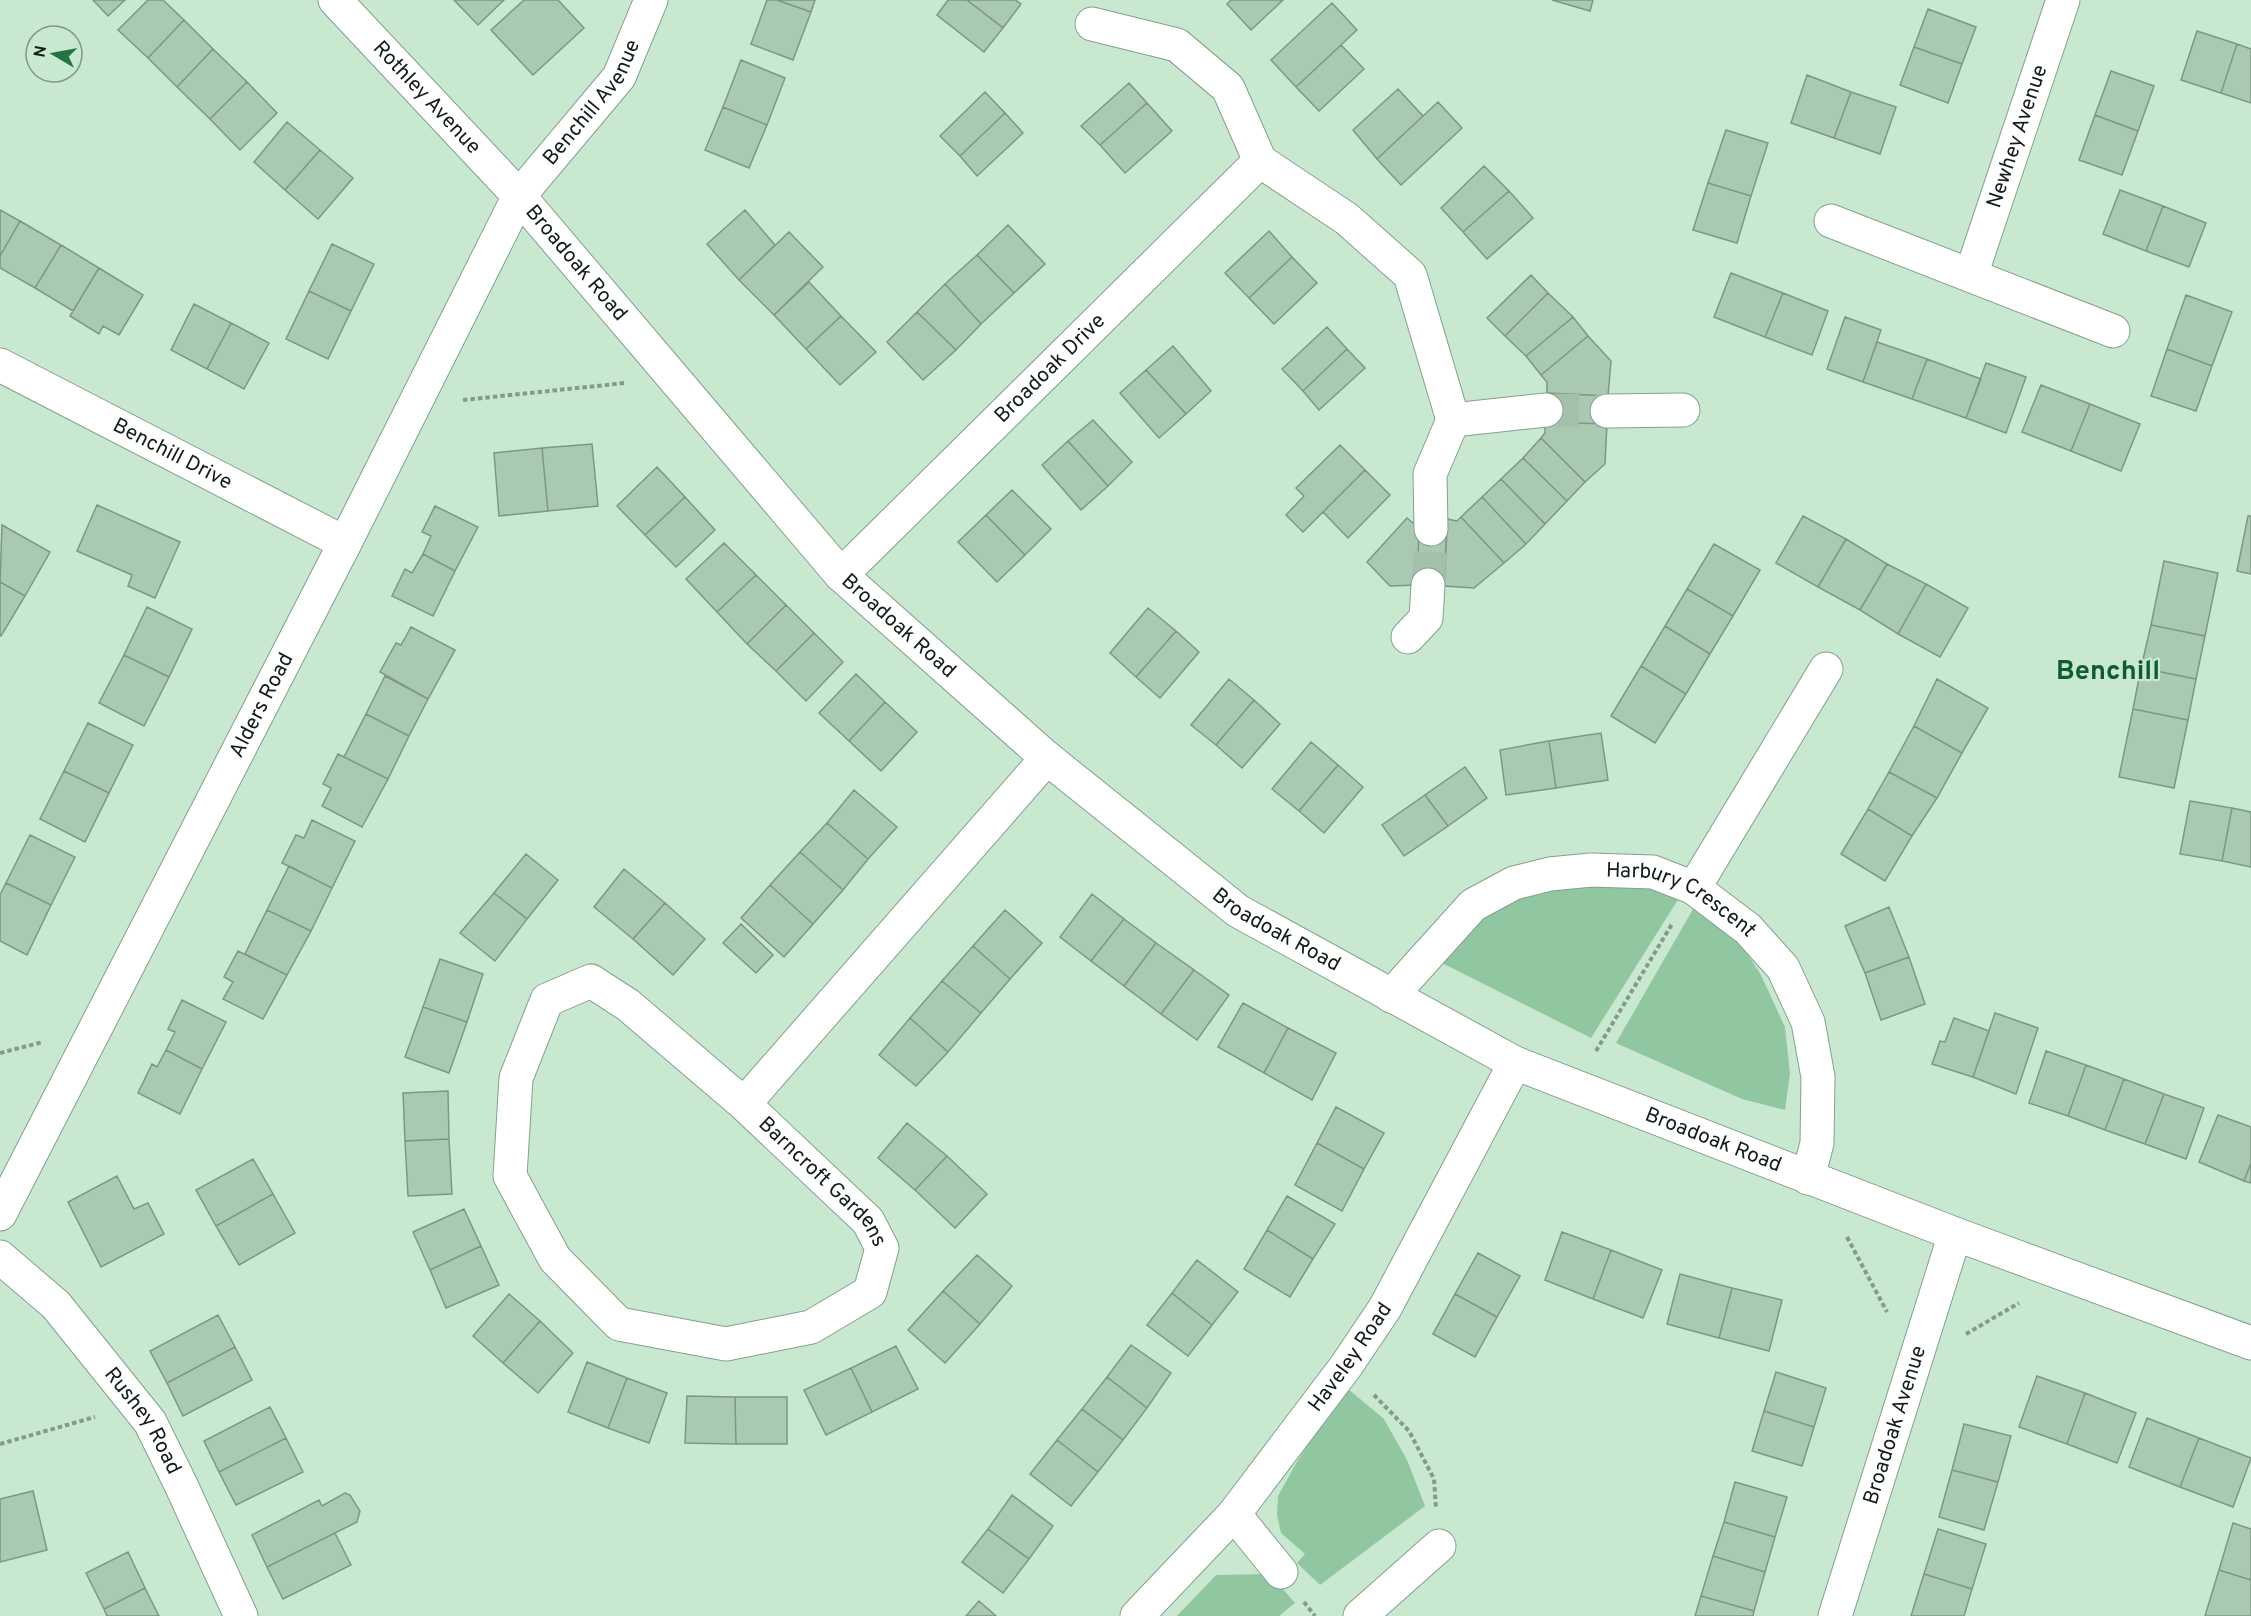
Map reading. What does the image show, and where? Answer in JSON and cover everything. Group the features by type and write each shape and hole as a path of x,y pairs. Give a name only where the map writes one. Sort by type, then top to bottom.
{"street":[{"name":"Rothley Avenue","path":"335,0 519,196"},
{"name":"Benchill Avenue","path":"519,196 619,77 651,0"},
{"name":"Newhey Avenue","path":"1971,275 2063,0"},
{"path":"1092,24 1177,45 1228,88 1260,161 1347,219 1410,275 1453,420 1430,474 1431,529"},
{"name":"Broadoak Drive","path":"841,575 1260,161"},
{"name":"Broadoak Road","path":"519,196 841,575 1047,758 1238,911 1515,1063 1955,1234 2251,1343"},
{"name":"Alders Road","path":"0,1214 345,543 519,196"},
{"path":"1831,221 2113,331"},
{"name":"Benchill Drive","path":"0,365 345,543"},
{"path":"1453,420 1546,410"},
{"path":"1607,411 1683,410"},
{"path":"1408,637 1426,618 1428,585"},
{"path":"1694,888 1826,669"},
{"name":"Barncroft Gardens","path":"744,1104 1047,758"},
{"name":"Harbury Crescent","path":"1391,996 1473,905 1514,884 1550,874 1591,870 1653,872 1694,888 1748,929 1782,968 1808,1022 1818,1077 1817,1143 1808,1178"},
{"name":"Barncroft Gardens","path":"591,981 628,1005 744,1104 868,1221 882,1248 870,1292 812,1327 726,1344 619,1324 555,1259 510,1176 516,1078 547,1000 591,981"},
{"name":"Haveley Road","path":"1137,1616 1234,1514 1346,1366 1385,1308 1515,1063"},
{"name":"Broadoak Avenue","path":"1835,1616 1955,1234"},
{"name":"Rushey Road","path":"0,1257 56,1305 150,1422 241,1616"},
{"path":"1234,1514 1281,1572"},
{"path":"1360,1616 1439,1546"}],"path":[{"path":"420,393 444,402 639,382 664,367"},
{"path":"1575,1087 1694,888"},
{"path":"1346,1366 1409,1431 1434,1479 1439,1546"},
{"path":"0,1444 136,1405"}],"green space":[{"path":"1551,881 1654,885 1679,898 1591,1038 1440,962 1478,913"},
{"path":"1696,904 1739,941 1761,975 1785,1027 1790,1074 1785,1110 1742,1099 1616,1043"},
{"path":"1347,1388 1384,1419 1407,1460 1425,1506 1320,1585 1297,1563 1305,1554 1281,1533 1277,1515 1278,1496 1298,1460"},
{"path":"1270,1574 1295,1603 1279,1616 1177,1616 1216,1575"}],"building":[{"path":"93,0 125,0 108,16"},
{"path":"148,0 163,0 184,20 148,58 118,30"},
{"path":"454,0 504,0 478,25"},
{"path":"524,0 558,0 584,28 533,75 491,30"},
{"path":"767,0 777,0 811,12 793,60 751,44"},
{"path":"777,0 815,0 811,12"},
{"path":"948,0 967,0 1003,28 984,52 937,15"},
{"path":"967,0 1015,0 1021,4 1003,28"},
{"path":"1231,0 1283,0 1251,30 1227,4"},
{"path":"1552,0 1593,0 1590,11"},
{"path":"1332,3 1357,30 1296,87 1271,60"},
{"path":"1928,9 1976,27 1962,64 1914,47"},
{"path":"184,20 213,49 177,87 148,58"},
{"path":"2197,31 2237,44 2221,93 2181,80"},
{"path":"2237,44 2251,49 2251,103 2221,93"},
{"path":"1341,45 1364,69 1319,111 1296,87"},
{"path":"1914,47 1962,64 1948,103 1900,85"},
{"path":"213,49 247,82 210,119 177,87"},
{"path":"741,60 785,78 767,125 723,107"},
{"path":"2111,71 2154,86 2138,131 2095,115"},
{"path":"1807,75 1851,92 1834,138 1791,123"},
{"path":"247,82 277,113 240,150 210,119"},
{"path":"1129,83 1147,103 1100,145 1081,126"},
{"path":"1398,89 1423,116 1377,159 1353,130"},
{"path":"985,92 1005,113 960,156 940,136"},
{"path":"1851,92 1896,107 1880,154 1834,138"},
{"path":"1438,102 1462,128 1401,185 1377,159"},
{"path":"1147,103 1172,131 1125,173 1100,145"},
{"path":"723,107 767,125 749,168 705,150"},
{"path":"1005,113 1023,133 977,176 960,156"},
{"path":"2095,115 2138,131 2122,175 2079,160"},
{"path":"287,122 320,150 285,190 254,162"},
{"path":"1726,130 1768,143 1751,196 1708,183"},
{"path":"320,150 353,178 318,219 285,190"},
{"path":"1484,166 1509,191 1463,232 1441,208"},
{"path":"1708,183 1751,196 1737,243 1693,230"},
{"path":"2120,190 2163,206 2146,251 2103,234"},
{"path":"1509,191 1533,218 1487,259 1463,232"},
{"path":"2163,206 2206,223 2189,267 2146,251"},
{"path":"0,210 20,221 0,256"},
{"path":"745,210 775,245 739,280 707,244"},
{"path":"20,221 61,245 35,288 0,268 0,256"},
{"path":"1008,225 1045,264 1014,293 977,255"},
{"path":"1269,231 1292,257 1249,298 1225,273"},
{"path":"789,232 823,267 774,315 739,280"},
{"path":"332,244 374,264 351,311 309,291"},
{"path":"61,245 99,268 73,311 35,288"},
{"path":"977,255 1014,293 981,324 945,284"},
{"path":"1292,257 1317,283 1274,324 1249,298"},
{"path":"99,268 143,295 119,335 103,326 99,334 70,316"},
{"path":"1731,273 1783,293 1765,337 1714,317"},
{"path":"1531,275 1548,293 1505,336 1487,318"},
{"path":"809,282 841,316 806,349 774,315"},
{"path":"945,284 981,324 956,350 917,312"},
{"path":"309,291 351,311 328,359 286,339"},
{"path":"1548,293 1573,317 1526,356 1505,336"},
{"path":"1783,293 1828,311 1812,355 1765,337"},
{"path":"2186,295 2232,312 2212,366 2167,349"},
{"path":"194,304 231,323 207,369 171,350"},
{"path":"917,312 956,350 923,380 887,342"},
{"path":"841,316 876,352 840,385 806,349"},
{"path":"1573,317 1588,336 1541,375 1526,356"},
{"path":"1845,317 1881,330 1863,382 1827,369"},
{"path":"231,323 269,343 244,389 207,369"},
{"path":"1327,327 1347,349 1303,391 1282,369"},
{"path":"1588,336 1611,361 1608,396 1547,393 1547,382 1541,375"},
{"path":"1877,342 1927,359 1912,399 1863,382"},
{"path":"1173,346 1211,391 1186,414 1146,370"},
{"path":"1347,349 1365,368 1319,410 1303,391"},
{"path":"2167,349 2212,366 2196,411 2151,396"},
{"path":"1927,359 1981,379 1966,418 1912,399"},
{"path":"1986,363 2026,377 2006,433 1966,418"},
{"path":"1146,370 1186,414 1159,438 1120,393"},
{"path":"2041,385 2090,404 2071,451 2022,432"},
{"path":"1547,393 1608,396 1607,424 1545,422"},
{"path":"2090,404 2140,424 2121,471 2071,451"},
{"path":"1093,420 1132,462 1108,486 1068,441"},
{"path":"1545,422 1607,424 1605,464 1585,482 1541,438 1545,433"},
{"path":"1541,438 1585,482 1567,501 1523,458"},
{"path":"1068,441 1108,486 1081,510 1042,465"},
{"path":"592,444 598,506 548,511 542,448"},
{"path":"1340,445 1365,470 1303,532 1286,515 1304,496 1296,488"},
{"path":"542,448 548,511 499,516 494,453"},
{"path":"1523,458 1567,501 1545,524 1501,479"},
{"path":"657,467 685,497 645,535 617,506"},
{"path":"1365,470 1390,495 1348,538 1323,512"},
{"path":"1501,479 1545,524 1526,544 1482,497"},
{"path":"1012,490 1051,529 1025,555 986,515"},
{"path":"685,497 715,530 676,567 645,535"},
{"path":"1482,497 1526,544 1504,563 1461,517"},
{"path":"97,505 180,542 155,598 128,586 132,575 77,551"},
{"path":"435,506 478,527 455,571 423,554 431,536 422,532"},
{"path":"986,515 1025,555 997,582 958,542"},
{"path":"1803,516 1846,539 1818,587 1776,563"},
{"path":"2248,516 2251,516 2251,574 2237,571"},
{"path":"1461,517 1504,563 1474,588 1444,586 1447,519 1457,521"},
{"path":"1407,518 1419,528 1417,585 1390,586 1367,562"},
{"path":"2,525 50,552 25,596 0,582"},
{"path":"1419,528 1447,529 1444,586 1417,585"},
{"path":"1846,539 1887,564 1860,610 1818,587"},
{"path":"724,543 756,575 717,612 686,579"},
{"path":"1714,544 1760,570 1733,616 1687,589"},
{"path":"423,554 455,571 433,616 392,596 405,569 412,573"},
{"path":"2164,561 2218,573 2205,636 2151,625"},
{"path":"1887,564 1926,584 1898,634 1860,610"},
{"path":"756,575 786,605 747,644 717,612"},
{"path":"0,582 25,596 1,636 0,636"},
{"path":"1926,584 1968,608 1940,657 1898,634"},
{"path":"1687,589 1733,616 1710,654 1665,626"},
{"path":"786,605 814,633 776,671 747,644"},
{"path":"147,607 192,629 169,677 124,655"},
{"path":"1148,608 1176,631 1136,677 1110,653"},
{"path":"2151,625 2205,636 2196,679 2141,668"},
{"path":"1665,626 1710,654 1686,694 1641,666"},
{"path":"411,627 455,650 428,699 380,672 396,643 401,645"},
{"path":"1176,631 1199,652 1160,698 1136,677"},
{"path":"814,633 843,662 806,701 776,671"},
{"path":"124,655 169,677 144,726 99,703"},
{"path":"1641,666 1686,694 1655,743 1611,716"},
{"path":"2141,668 2196,679 2188,720 2133,709"},
{"path":"856,674 885,702 849,741 819,713"},
{"path":"385,676 428,699 409,736 366,714"},
{"path":"1229,679 1254,700 1216,745 1191,725"},
{"path":"1937,679 1988,708 1962,753 1914,726"},
{"path":"1254,700 1280,724 1242,768 1216,745"},
{"path":"885,702 917,732 881,771 849,741"},
{"path":"2133,709 2188,720 2174,788 2119,777"},
{"path":"366,714 409,736 388,779 344,757"},
{"path":"88,723 133,745 109,793 64,771"},
{"path":"1914,726 1962,753 1937,798 1889,772"},
{"path":"1601,733 1608,780 1556,788 1549,741"},
{"path":"1549,741 1556,788 1506,795 1500,750"},
{"path":"1311,742 1338,765 1299,811 1272,789"},
{"path":"338,754 388,779 362,827 322,806 331,788 323,784"},
{"path":"1338,765 1363,787 1324,833 1299,811"},
{"path":"1465,767 1487,798 1448,826 1425,795"},
{"path":"64,771 109,793 85,842 40,819"},
{"path":"1889,772 1937,798 1912,836 1868,809"},
{"path":"854,790 897,827 868,859 827,823"},
{"path":"1425,795 1448,826 1404,856 1382,825"},
{"path":"2190,801 2232,808 2222,861 2180,854"},
{"path":"2232,808 2251,812 2251,867 2222,861"},
{"path":"1868,809 1912,836 1885,881 1841,854"},
{"path":"312,820 355,841 332,888 282,863 296,835 304,838"},
{"path":"827,823 868,859 843,890 800,852"},
{"path":"30,835 75,857 51,905 6,883"},
{"path":"800,852 843,890 813,924 770,885"},
{"path":"526,854 558,880 527,919 494,893"},
{"path":"289,866 332,888 311,931 267,910"},
{"path":"624,869 665,903 633,939 594,907"},
{"path":"6,883 51,905 27,955 0,941 0,895"},
{"path":"770,885 813,924 784,957 741,918"},
{"path":"494,893 527,919 495,961 460,933"},
{"path":"1092,894 1124,919 1091,961 1060,937"},
{"path":"665,903 705,939 673,975 633,939"},
{"path":"1889,907 1909,957 1865,973 1845,926"},
{"path":"267,910 311,931 287,975 245,954"},
{"path":"1005,910 1042,943 1010,979 973,946"},
{"path":"1124,919 1156,943 1124,986 1091,961"},
{"path":"741,924 773,955 756,973 723,943"},
{"path":"1156,943 1194,970 1161,1014 1124,986"},
{"path":"973,946 1010,979 981,1013 942,981"},
{"path":"238,951 287,975 263,1019 223,999 233,982 224,977"},
{"path":"1909,957 1925,1004 1881,1020 1865,973"},
{"path":"440,959 483,974 467,1022 423,1007"},
{"path":"1194,970 1229,995 1197,1040 1161,1014"},
{"path":"942,981 981,1013 948,1052 910,1018"},
{"path":"182,1000 226,1022 202,1069 166,1050 175,1032 168,1029"},
{"path":"1243,1003 1288,1028 1264,1073 1218,1047"},
{"path":"423,1007 467,1022 449,1073 405,1057"},
{"path":"1995,1013 2038,1028 2016,1094 1973,1077"},
{"path":"910,1018 948,1052 916,1086 879,1055"},
{"path":"1954,1018 1989,1031 1973,1077 1932,1064 1940,1041 1945,1042"},
{"path":"1288,1028 1336,1053 1312,1100 1264,1073"},
{"path":"166,1050 202,1069 180,1114 138,1093 152,1064 157,1067"},
{"path":"2046,1051 2086,1065 2068,1116 2029,1103"},
{"path":"2086,1065 2124,1079 2105,1130 2068,1116"},
{"path":"2124,1079 2164,1094 2145,1144 2105,1130"},
{"path":"448,1091 449,1139 405,1141 403,1093"},
{"path":"2164,1094 2204,1108 2186,1159 2145,1144"},
{"path":"1336,1107 1384,1133 1364,1169 1317,1143"},
{"path":"2218,1115 2251,1127 2251,1163 2244,1181 2199,1162"},
{"path":"907,1123 947,1156 915,1190 878,1158"},
{"path":"449,1139 452,1194 408,1196 405,1141"},
{"path":"1317,1143 1364,1169 1342,1211 1295,1185"},
{"path":"947,1156 987,1194 955,1228 915,1190"},
{"path":"253,1159 273,1194 216,1226 196,1190"},
{"path":"2251,1163 2251,1183 2244,1181"},
{"path":"117,1176 134,1209 148,1203 164,1234 101,1267 68,1202"},
{"path":"273,1194 295,1233 239,1265 216,1226"},
{"path":"1287,1196 1335,1224 1313,1259 1267,1230"},
{"path":"464,1209 481,1246 430,1270 413,1232"},
{"path":"1267,1230 1313,1259 1290,1297 1244,1269"},
{"path":"1562,1232 1611,1250 1593,1299 1545,1280"},
{"path":"481,1246 499,1285 446,1308 430,1270"},
{"path":"1611,1250 1662,1270 1643,1318 1593,1299"},
{"path":"1478,1253 1520,1276 1497,1317 1455,1294"},
{"path":"977,1255 1012,1286 980,1324 943,1291"},
{"path":"1197,1260 1238,1292 1212,1325 1172,1293"},
{"path":"1680,1274 1732,1288 1719,1338 1667,1324"},
{"path":"1732,1288 1782,1300 1769,1351 1719,1338"},
{"path":"943,1291 980,1324 945,1363 908,1330"},
{"path":"1172,1293 1212,1325 1188,1356 1147,1325"},
{"path":"509,1294 540,1321 503,1363 473,1336"},
{"path":"1455,1294 1497,1317 1475,1357 1433,1334"},
{"path":"218,1315 235,1347 167,1383 150,1351"},
{"path":"540,1321 573,1353 538,1393 503,1363"},
{"path":"1131,1345 1171,1373 1147,1408 1107,1377"},
{"path":"896,1346 918,1389 872,1412 851,1368"},
{"path":"235,1347 252,1380 183,1416 167,1383"},
{"path":"587,1362 627,1378 608,1428 568,1412"},
{"path":"851,1368 872,1412 826,1435 804,1390"},
{"path":"1776,1372 1826,1388 1814,1427 1764,1411"},
{"path":"2037,1376 2085,1393 2067,1444 2019,1427"},
{"path":"1107,1377 1147,1408 1123,1440 1082,1409"},
{"path":"627,1378 667,1393 649,1443 608,1428"},
{"path":"2085,1393 2136,1413 2117,1463 2067,1444"},
{"path":"687,1396 735,1397 736,1444 685,1443"},
{"path":"735,1397 787,1397 787,1444 736,1444"},
{"path":"270,1407 286,1438 219,1472 204,1441"},
{"path":"1082,1409 1123,1440 1098,1472 1057,1440"},
{"path":"1764,1411 1814,1427 1802,1466 1752,1451"},
{"path":"2147,1418 2199,1438 2180,1487 2129,1467"},
{"path":"1964,1424 2011,1436 1998,1482 1952,1470"},
{"path":"286,1438 303,1472 236,1505 219,1472"},
{"path":"2199,1438 2251,1458 2233,1507 2180,1487"},
{"path":"1057,1440 1098,1472 1071,1506 1030,1474"},
{"path":"1952,1470 1998,1482 1984,1530 1939,1517"},
{"path":"1735,1482 1787,1497 1775,1537 1724,1522"},
{"path":"33,1491 47,1550 0,1562 0,1499"},
{"path":"345,1493 350,1495 360,1511 357,1522 267,1567 252,1535 319,1500 322,1506"},
{"path":"1012,1495 1053,1526 1029,1559 988,1529"},
{"path":"1724,1522 1775,1537 1765,1572 1713,1556"},
{"path":"2233,1523 2251,1529 2251,1580 2219,1570"},
{"path":"988,1529 1029,1559 1003,1593 962,1562"},
{"path":"1938,1529 1986,1544 1972,1589 1924,1574"},
{"path":"335,1533 351,1565 283,1599 267,1567"},
{"path":"128,1552 145,1588 104,1609 86,1573"},
{"path":"1713,1556 1765,1572 1754,1611 1701,1596"},
{"path":"2219,1570 2251,1580 2251,1616 2205,1616"},
{"path":"1924,1574 1972,1589 1964,1616 1911,1616"},
{"path":"145,1588 159,1616 107,1616 104,1609"},
{"path":"1701,1596 1754,1611 1753,1616 1695,1616"},
{"path":"979,1601 996,1616 966,1616"}],"tunnel":[{"path":"1546,410 1607,411"},
{"path":"1428,585 1431,529"}],"district":[{"name":"Benchill","path":"2108,672"}]}
